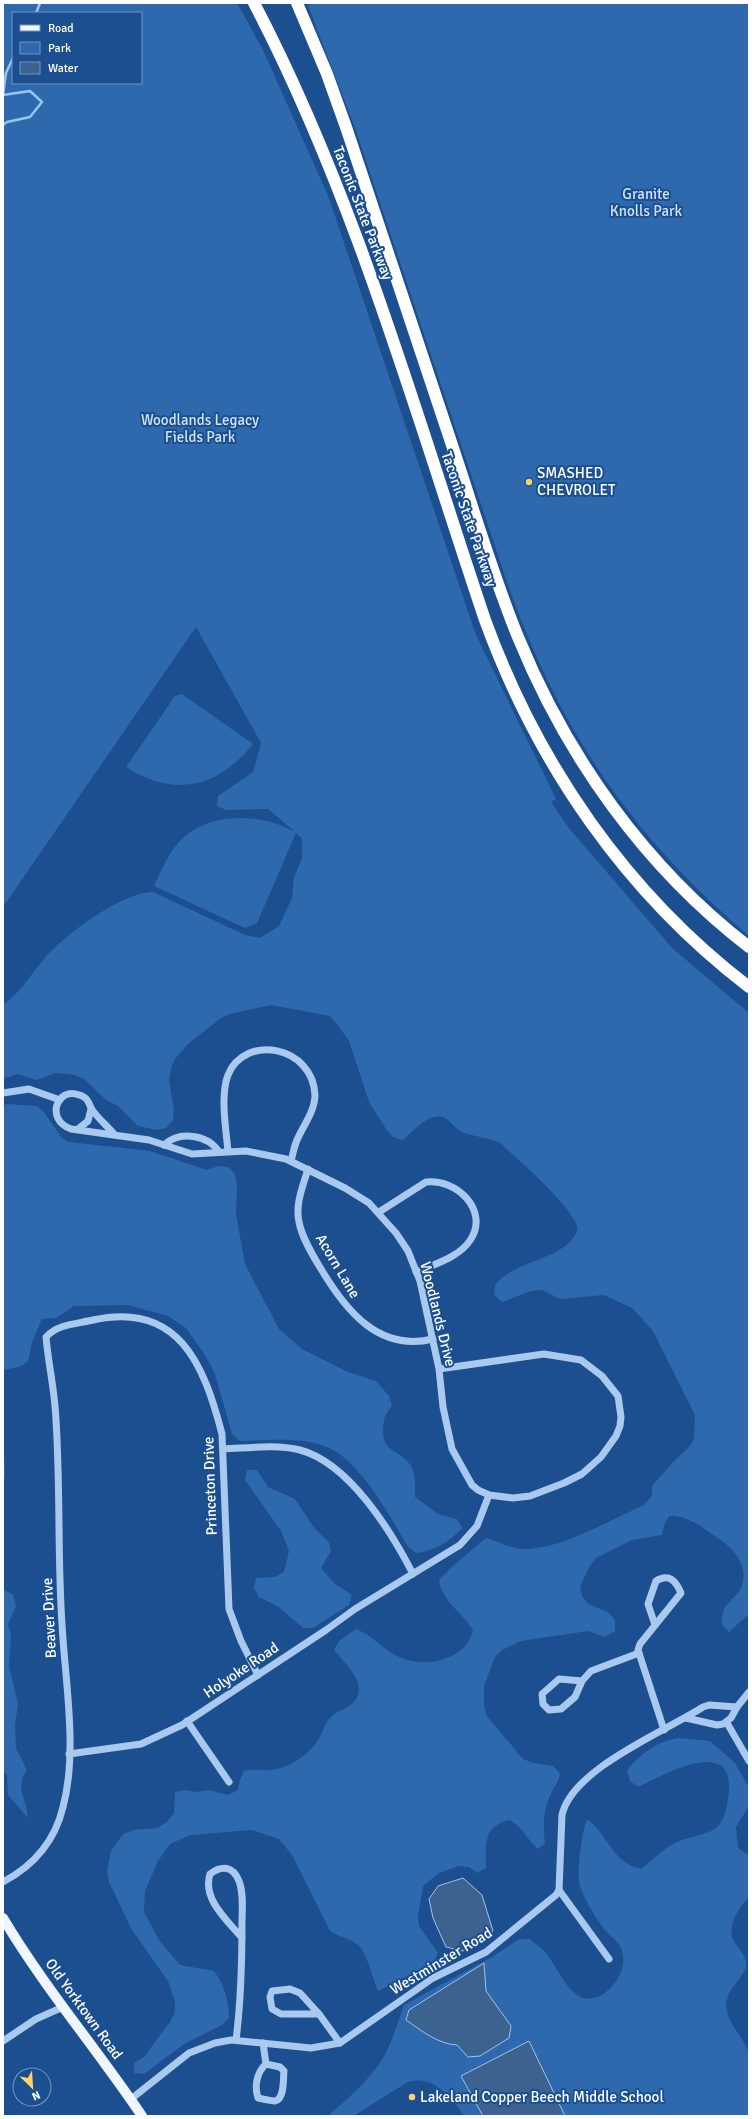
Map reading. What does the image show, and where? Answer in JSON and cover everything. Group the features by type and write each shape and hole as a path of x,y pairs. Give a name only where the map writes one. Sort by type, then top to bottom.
{"highway":[{"name":"Taconic State Parkway","path":"254,3 298,92 343,201 490,633 507,675 532,728 578,805 632,876 694,940 749,987"},
{"name":"Taconic State Parkway","path":"297,3 342,116 507,608 541,689 584,766 632,832 656,860 697,902 749,947"}],"main road":[{"name":"Old Yorktown Road","path":"3,1918 35,1968 97,2050 142,2116"}],"street":[{"path":"228,1151 225,1116 225,1091 228,1076 232,1068 245,1056 257,1052 278,1050 294,1056 304,1065 311,1080 315,1095 314,1107 296,1142 291,1161"},
{"path":"3,1093 29,1089 60,1100 68,1094 78,1094 87,1100 91,1109 114,1134"},
{"name":"Woodlands Drive","path":"60,1100 56,1106 55,1114 58,1121 63,1126 70,1129 149,1140 192,1154 246,1151 291,1161 369,1203 396,1232 408,1251 416,1272 433,1339 439,1369 443,1407 452,1448 472,1485 489,1496"},
{"path":"78,1129 88,1121 91,1109"},
{"path":"164,1144 169,1140 179,1137 197,1137 210,1141 219,1152"},
{"name":"Acorn Lane","path":"308,1169 300,1195 299,1222 316,1260 337,1296 346,1307 369,1327 393,1339 408,1343 433,1339"},
{"path":"378,1212 417,1186 431,1182 442,1182 450,1185 458,1189 469,1200 474,1211 476,1226 471,1240 456,1254 416,1272"},
{"name":"Princeton Drive","path":"52,1330 60,1326 111,1316 132,1317 152,1321 169,1330 191,1353 200,1370 216,1411 222,1434 224,1449 229,1609 241,1641 258,1675"},
{"name":"Beaver Drive","path":"3,1882 16,1875 35,1860 56,1827 63,1807 68,1783 69,1754 61,1615 55,1412 46,1337 52,1330"},
{"path":"439,1369 544,1354 566,1357 581,1360 592,1366 618,1396 621,1417 616,1436 601,1457 582,1474 564,1483 530,1496 513,1498 489,1496"},
{"path":"224,1449 287,1448 301,1450 334,1467 360,1491 413,1574"},
{"name":"Holyoke Road","path":"69,1754 141,1744 187,1721 326,1630 355,1609 460,1545 468,1538 477,1526 489,1496"},
{"path":"655,1625 648,1604 656,1581 667,1577 674,1581 681,1593 640,1644 639,1653 664,1730"},
{"path":"582,1681 559,1679 542,1694 543,1704 549,1710 561,1709 575,1697 582,1681 591,1671 639,1653"},
{"path":"686,1718 717,1725 727,1723 736,1707 749,1692"},
{"path":"609,1959 559,1890 562,1815 564,1805 569,1797 601,1766 664,1730 709,1705 736,1707"},
{"path":"187,1721 229,1782"},
{"path":"727,1723 749,1761"},
{"path":"236,2040 240,2003 242,1938 242,1893 239,1882 233,1872 229,1868 222,1867 210,1874 208,1888 211,1899 242,1938"},
{"name":"Westminster Road","path":"131,2099 189,2053 215,2043 236,2040 311,2048 340,2043 433,1978 486,1952 529,1919 556,1895 559,1890"},
{"path":"319,2014 278,2013 272,2009 270,1996 272,1991 296,1990 305,1997 319,2014 340,2043"},
{"path":"3,2041 36,2019 63,2007"},
{"path":"263,2043 266,2064"},
{"path":"266,2064 280,2067 284,2071 283,2091 278,2099 274,2101 258,2098 258,2077 260,2070 266,2064"}],"green space":[{"name":"Woodlands Legacy Fields Park","path":"3,3 237,3 263,50 329,198 476,635 556,799 551,802 568,827 672,948 749,1013 749,1614 729,1632 722,1625 724,1610 728,1603 739,1592 743,1583 744,1575 739,1560 729,1547 699,1525 682,1517 669,1516 664,1525 662,1535 632,1540 596,1558 590,1566 580,1586 582,1596 588,1604 608,1612 615,1620 615,1631 605,1637 588,1631 521,1641 502,1650 495,1657 484,1686 484,1706 487,1716 523,1759 533,1763 553,1766 560,1774 546,1806 544,1824 545,1844 537,1849 518,1826 510,1820 501,1823 494,1827 490,1832 486,1844 486,1868 477,1873 469,1867 459,1866 439,1873 423,1886 418,1916 419,1926 438,1953 433,1963 378,1991 367,1959 361,1948 352,1941 330,1931 292,1855 279,1839 252,1830 191,1835 170,1844 158,1861 145,1891 144,1912 159,1940 180,1965 214,1971 221,1982 225,1993 229,2018 222,2025 184,2044 144,2074 134,2073 134,2063 144,2057 170,2022 175,2012 175,2002 168,1981 132,1930 109,1882 107,1871 111,1851 123,1834 134,1830 157,1828 167,1822 174,1813 175,1792 186,1790 196,1792 208,1790 228,1795 238,1790 244,1771 273,1770 290,1765 302,1758 316,1743 328,1720 334,1714 348,1707 359,1693 356,1678 334,1650 339,1641 356,1629 368,1635 388,1651 409,1661 432,1662 454,1655 463,1649 473,1630 448,1601 441,1588 439,1580 455,1564 486,1538 521,1549 551,1545 584,1533 644,1505 652,1496 652,1486 674,1461 689,1447 694,1439 695,1415 653,1331 632,1308 604,1295 560,1299 542,1290 531,1291 502,1302 494,1295 496,1284 504,1276 551,1254 571,1241 577,1231 576,1223 569,1212 546,1186 500,1143 491,1139 462,1132 447,1119 439,1117 433,1117 422,1123 403,1140 393,1137 386,1129 369,1102 349,1041 330,1016 271,1005 230,1014 221,1018 188,1044 175,1059 171,1068 169,1080 174,1110 173,1120 166,1128 157,1130 138,1126 118,1106 106,1100 84,1079 75,1075 56,1073 36,1080 17,1074 3,1079 3,1005 20,989 53,949 94,916 126,899 140,894 153,892 245,935 260,938 279,926 292,898 294,877 302,858 302,838 296,833 257,923 245,928 154,886 167,860 179,842 193,830 204,825 227,819 251,818 274,823 294,831 268,809 226,810 217,806 218,796 253,772 261,743 196,627 3,907"},
{"name":"Granite Knolls Park","path":"307,3 749,3 749,936 707,898 669,860 635,820 605,779 577,735 552,689 529,640 509,588 355,128"},
{"path":"182,694 253,744 225,771 210,779 194,784 178,785 161,783 144,777 126,767 175,696"},
{"path":"7,1104 37,1106 44,1112 61,1137 69,1142 150,1151 207,1170 218,1166 228,1167 235,1174 237,1184 236,1214 245,1264 279,1329 302,1349 348,1372 376,1381 389,1396 392,1406 386,1414 384,1421 383,1437 385,1443 392,1450 407,1460 411,1466 414,1477 415,1497 438,1514 457,1519 462,1528 447,1542 435,1548 416,1553 408,1547 365,1479 343,1456 321,1445 299,1440 240,1441 232,1434 215,1374 205,1355 186,1328 168,1316 127,1305 74,1306 56,1318 42,1319 32,1342 28,1362 19,1367 3,1370 3,1106"},
{"path":"3,1433 5,1476 3,1483"},
{"path":"247,1470 257,1470 268,1487 295,1499 315,1529 329,1542 331,1551 321,1568 334,1583 352,1595 349,1605 313,1628 303,1628 279,1607 259,1597 254,1588 256,1578 275,1577 284,1572 289,1551 281,1531 245,1480"},
{"path":"3,1589 13,1595 16,1606 8,1624 11,1635 9,1666 18,1704 15,1725 16,1748 27,1770 23,1777 21,1788 28,1818 8,1795 7,1775 3,1771"},
{"path":"679,1738 710,1741 735,1763 749,1788 749,1806 736,1827 738,1848 749,1855 749,1898 741,1906 735,1918 732,1930 734,1941 744,1955 746,1965 745,1970 731,1991 726,2004 728,2016 745,2044 749,2055 749,2116 464,2116 454,2102 441,2089 426,2081 417,2080 408,2082 353,2116 328,2116 354,2093 378,2066 391,2041 404,2005 492,1957 519,1939 530,1939 542,1949 574,1993 581,1997 593,1998 602,1995 613,1985 618,1979 623,1965 622,1950 594,1914 586,1900 579,1882 579,1860 585,1825 587,1819 600,1832 623,1861 631,1866 641,1869 675,1843 709,1832 717,1827 723,1819 729,1790 727,1774 719,1765 708,1762 694,1764 663,1775 638,1787 630,1781 627,1771 637,1759 657,1745 671,1739"}],"water":[{"path":"463,1878 482,1895 493,1931 463,1951 446,1947 433,1918 429,1899 438,1886"},
{"path":"484,1963 486,1991 511,2026 509,2038 480,2056 468,2057 457,2045 437,2040 406,2020 409,2010"},
{"path":"529,2041 565,2116 483,2116 461,2076"}],"waterway":[{"path":"36,12 40,3"},
{"path":"3,95 6,73 12,60"},
{"path":"3,95 30,91 42,102 30,117 7,122 3,125"}],"place":[{"name":"SMASHED CHEVROLET","path":"529,482"},
{"name":"Lakeland Copper Beech Middle School","path":"412,2097"}]}
